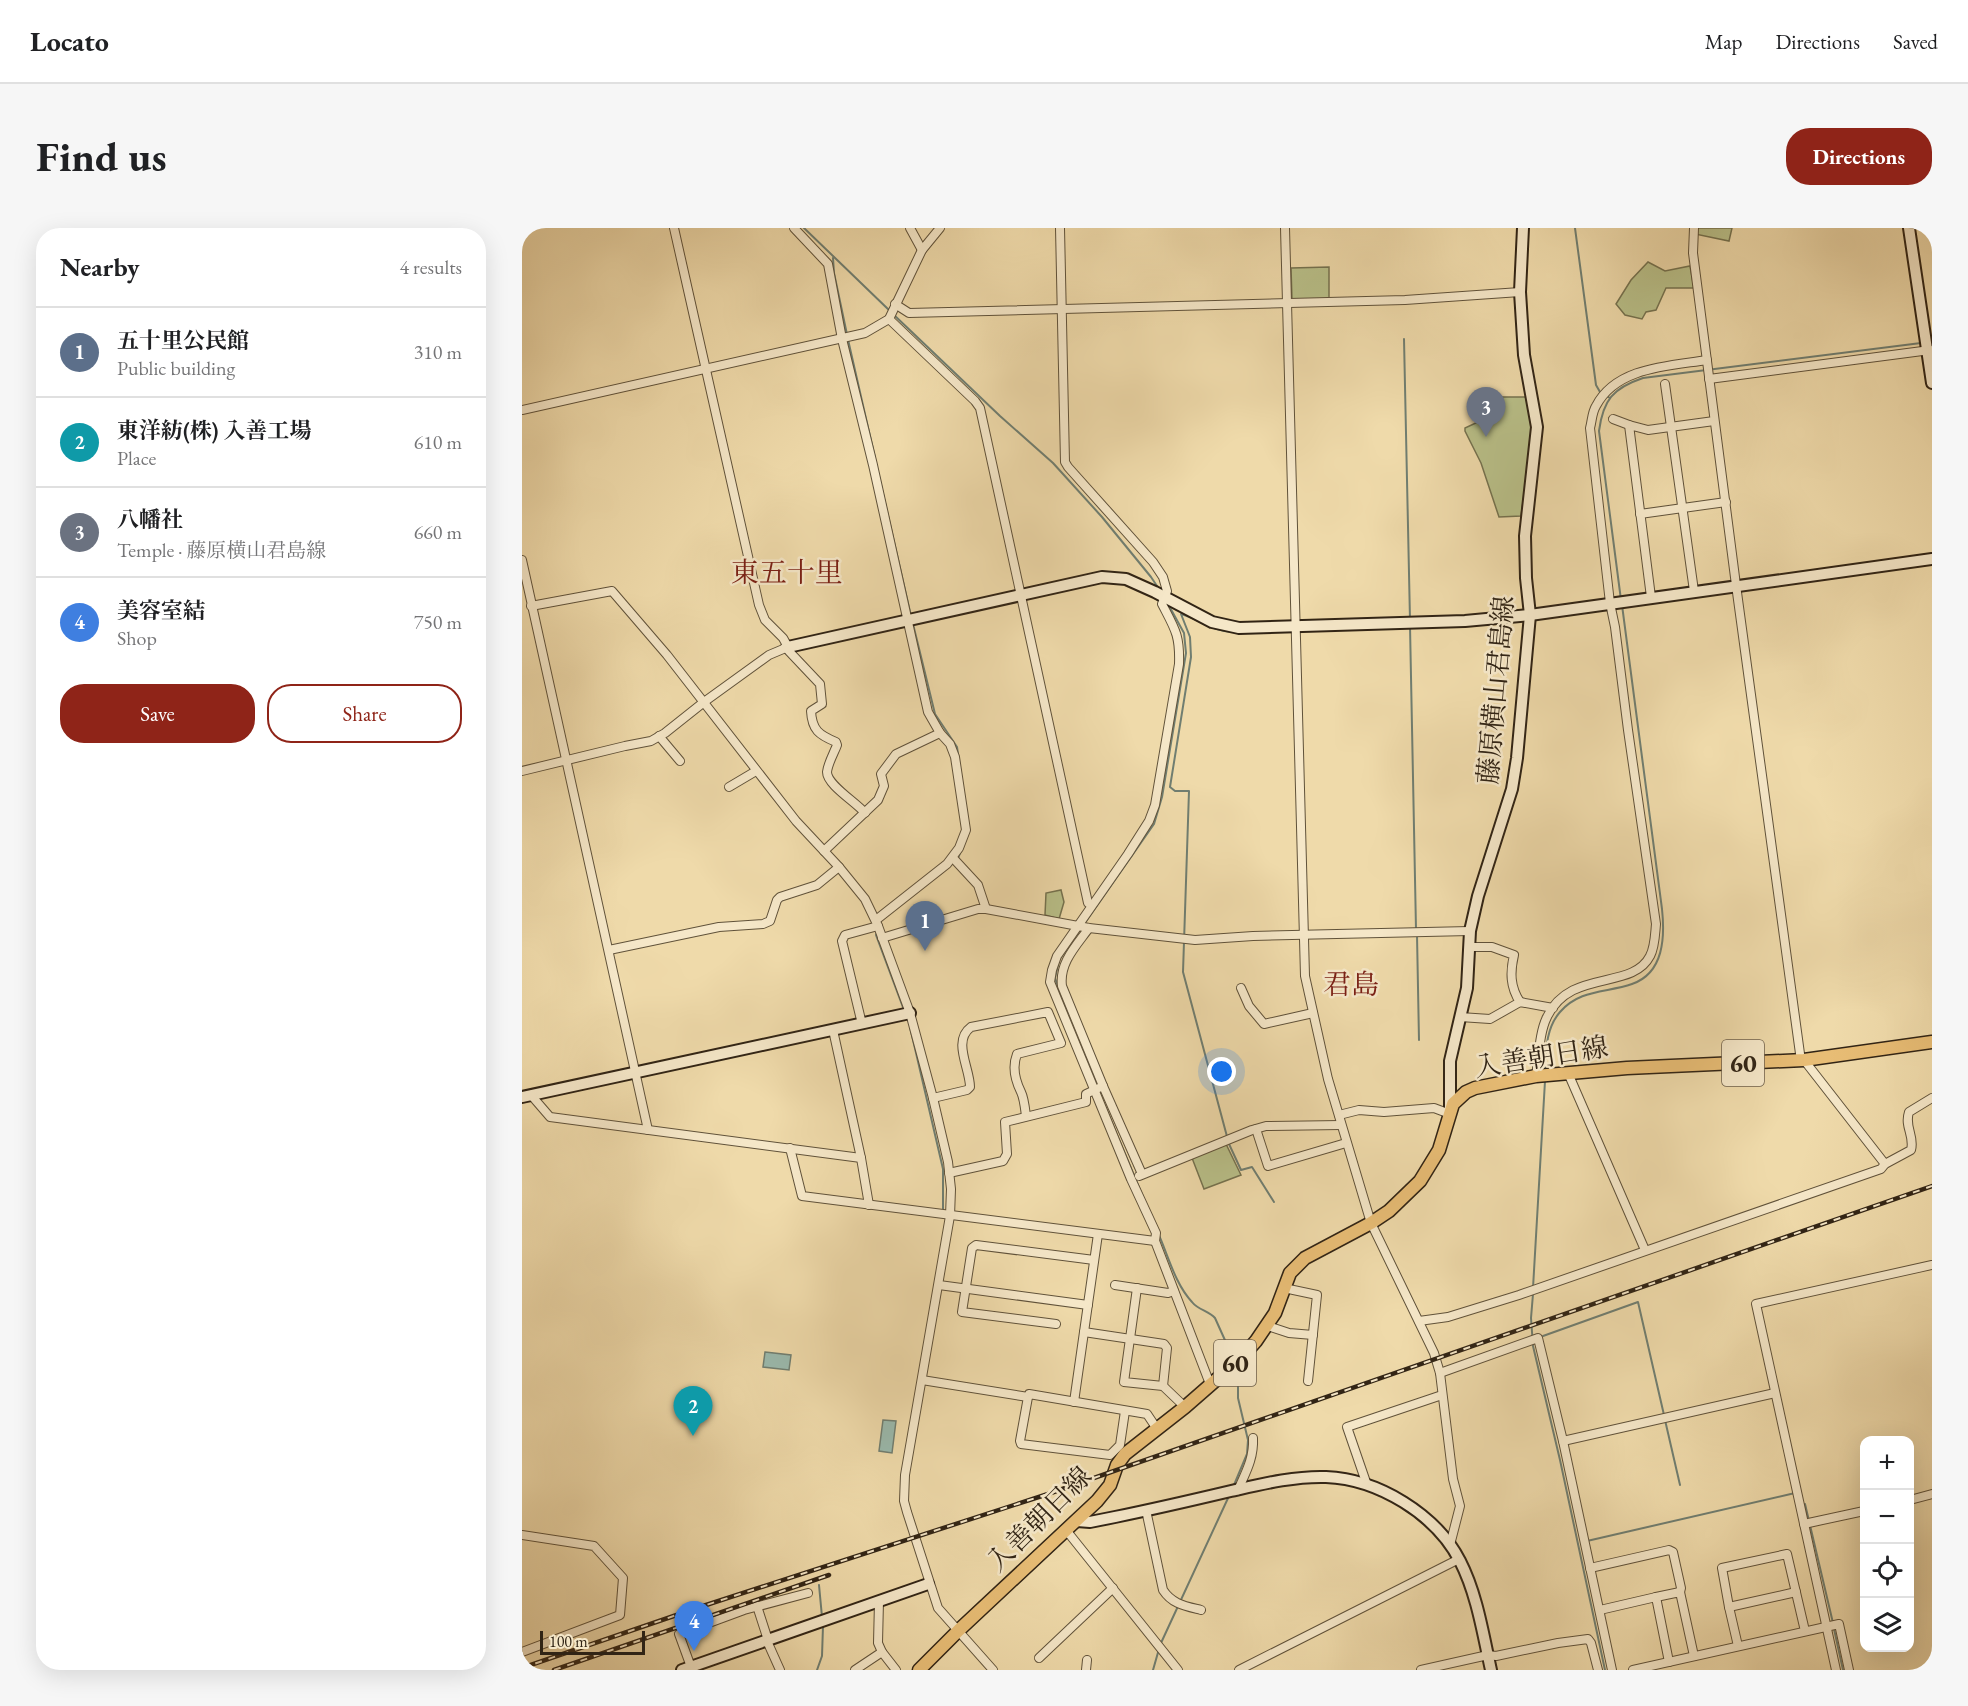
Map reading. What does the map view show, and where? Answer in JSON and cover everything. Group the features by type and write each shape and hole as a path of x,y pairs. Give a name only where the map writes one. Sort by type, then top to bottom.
{"main road":[{"name":"入善朝日線","path":"919,1670 1077,1521 1110,1485 1117,1465 1125,1454 1185,1407 1240,1359 1268,1326 1290,1273 1305,1258 1383,1216 1420,1181 1439,1150 1453,1104 1466,1092 1552,1074 1802,1060 1932,1042"}],"street":[{"path":"674,228 759,605 765,620 783,638 787,647 820,684 822,704 811,711 811,719 815,731 836,742 837,745 827,775 831,783 860,806 865,813"},
{"path":"794,228 828,264 842,339 873,465 928,712 940,734 950,744 955,757 966,830 953,858 877,923 845,935 842,941 862,1024"},
{"path":"910,228 922,250"},
{"path":"522,410 866,333 889,319 922,250 940,228"},
{"path":"1060,228 1065,462 1163,577 1167,591 1162,604 1180,644 1179,664 1155,805 1149,821 1057,956 1050,982 1093,1090 1156,1233 1155,1241 1210,1384"},
{"path":"1285,228 1305,976 1328,1079 1371,1223 1434,1353 1440,1373 1453,1479 1460,1506 1450,1545"},
{"name":"藤原横山君島線","path":"1450,1114 1450,1061 1467,988 1470,931 1478,896 1512,789 1517,758 1530,615 1525,536 1538,427 1524,355 1520,292 1523,228"},
{"path":"1694,228 1693,253 1714,422 1802,1060 1885,1164"},
{"path":"1910,228 1925,334 1930,350 1932,383"},
{"path":"895,304 909,313 1406,300 1520,292"},
{"path":"889,319 980,408 1023,595 1088,903 1091,906"},
{"path":"1709,377 1930,350"},
{"path":"1536,1076 1547,1017 1552,1008 1569,992 1595,981 1629,975 1638,970 1650,956 1656,924 1610,603 1590,428 1595,407 1608,388 1624,379 1649,369 1707,360"},
{"path":"1665,384 1694,591"},
{"path":"1613,419 1648,430 1714,422"},
{"path":"1629,425 1651,597"},
{"path":"1640,514 1726,502"},
{"path":"522,560 648,1130"},
{"path":"522,771 651,741 769,655 787,647 1102,577 1126,579 1212,622 1239,628 1465,621 1530,615 1932,560"},
{"path":"531,606 612,591 704,702 796,821 865,899 877,923 910,1013 933,1098 949,1173 950,1216 905,1475 904,1501 928,1584 938,1608 993,1670"},
{"path":"824,851 878,800 884,786 881,774 896,754 940,734"},
{"path":"659,736 680,761"},
{"path":"729,787 756,771"},
{"path":"953,858 978,885 986,909"},
{"path":"609,950 719,927 763,924 770,921 780,897 817,885 839,867"},
{"path":"882,938 978,909 1089,928 1195,940 1252,936 1470,931"},
{"path":"1089,928 1066,961 1061,977 1062,986 1142,1174"},
{"path":"1469,947 1492,947 1514,955 1510,972 1514,993 1520,1002"},
{"path":"1241,988 1249,1006 1264,1024 1314,1014"},
{"path":"1460,1017 1490,1019 1520,1002 1552,1008"},
{"path":"933,1098 967,1090 970,1087 962,1043 966,1031 971,1027 1048,1011 1061,1043 1017,1054 1015,1057 1014,1073 1026,1116"},
{"path":"526,1096 910,1013"},
{"path":"833,1030 869,1205"},
{"path":"1569,1073 1645,1250"},
{"path":"949,1173 1003,1161 1007,1154 1005,1122 1086,1102 1086,1094 1103,1086"},
{"path":"526,1096 550,1117 861,1158"},
{"path":"1419,1321 1448,1317 1519,1295 1881,1169 1885,1164 1911,1150 1913,1144 1906,1121 1909,1112 1932,1098"},
{"path":"1339,1115 1359,1110 1384,1112 1434,1108 1450,1114"},
{"path":"1131,1179 1266,1126 1341,1125"},
{"path":"1256,1129 1268,1166 1347,1143"},
{"path":"790,1148 802,1196 1155,1241"},
{"path":"1074,1402 1098,1234"},
{"path":"1056,1324 962,1312 972,1248 976,1245 1094,1260"},
{"path":"1836,1670 1756,1304 1932,1265"},
{"path":"939,1285 1088,1305"},
{"path":"1115,1285 1168,1293 1174,1291"},
{"path":"1137,1288 1124,1382 1163,1386 1185,1407"},
{"path":"1284,1288 1317,1295 1308,1381"},
{"path":"1268,1326 1289,1333 1313,1335"},
{"path":"1084,1332 1164,1344 1167,1348 1163,1386"},
{"path":"1440,1373 1538,1338 1563,1441 1612,1670"},
{"path":"922,1380 1028,1397 1029,1394 1147,1414 1157,1429"},
{"path":"1563,1441 1775,1393"},
{"path":"1367,1485 1347,1428 1442,1395"},
{"path":"1028,1397 1020,1441 1021,1444 1033,1446 1110,1455 1120,1445 1125,1411"},
{"path":"1238,1490 1252,1460 1253,1438"},
{"path":"1077,1521 1090,1522 1277,1481 1327,1477 1367,1485 1407,1502 1434,1526 1450,1545 1471,1585 1491,1670"},
{"path":"1914,1499 1932,1494"},
{"path":"1146,1510 1163,1590 1176,1603 1201,1610"},
{"path":"1804,1524 1860,1512"},
{"path":"1066,1530 1178,1670"},
{"path":"522,1535 594,1546 623,1578 620,1615 522,1652"},
{"path":"1590,1568 1670,1550 1673,1552 1694,1656"},
{"path":"1738,1646 1722,1568 1787,1554 1805,1631"},
{"path":"1239,1670 1459,1559"},
{"path":"808,1593 757,1606 679,1634 693,1668 928,1584"},
{"path":"1039,1658 1113,1588"},
{"path":"1600,1610 1680,1592"},
{"path":"1729,1607 1796,1592"},
{"path":"1656,1598 1670,1662"},
{"path":"879,1601 879,1643 882,1652 896,1670"},
{"path":"757,1606 767,1640 780,1670"},
{"path":"1634,1670 1839,1624 1849,1670"},
{"path":"1421,1670 1454,1666 1488,1655 1496,1656 1558,1642 1588,1639 1591,1642 1598,1670"},
{"path":"855,1670 882,1652"},
{"path":"1086,1670 1087,1660"}],"green space":[{"path":"1696,228 1732,228 1729,241 1695,234"},
{"path":"1648,262 1665,271 1690,266 1694,288 1666,288 1656,310 1646,312 1642,319 1625,315 1616,304 1631,280"},
{"path":"1329,267 1329,299 1292,300 1291,268"},
{"path":"1499,397 1526,397 1532,426 1521,516 1499,517 1481,463 1465,431 1465,428 1491,416 1501,403"},
{"path":"1061,890 1064,902 1059,919 1045,915 1046,893"},
{"path":"1226,1144 1241,1175 1204,1189 1192,1158"}],"shaded area":[{"path":"765,1352 791,1355 789,1370 763,1367"},
{"path":"883,1420 896,1421 892,1453 879,1451"}],"waterway":[{"path":"804,228 890,311"},
{"path":"1575,228 1596,385 1600,392 1610,398"},
{"path":"833,258 834,273 875,458"},
{"path":"894,315 1053,463 1102,517 1159,589"},
{"path":"1404,339 1410,620"},
{"path":"1621,600 1599,431 1603,411 1617,391 1643,378 1921,343"},
{"path":"878,472 911,616"},
{"path":"1068,1017 1055,978 1059,960 1154,824 1162,797 1186,653 1184,633 1168,604"},
{"path":"1545,1069 1549,1032 1560,1012 1585,995 1622,987 1643,979 1656,963 1662,942 1662,909 1622,605"},
{"path":"1233,632 1213,628 1181,614 1190,637 1191,657 1170,787 1175,791 1189,791 1183,972 1229,1144 1241,1170 1252,1167 1274,1202"},
{"path":"913,624 935,714 957,747 968,824"},
{"path":"1410,626 1416,929"},
{"path":"950,866 958,858 967,836"},
{"path":"931,881 943,872"},
{"path":"877,931 876,935 904,1010"},
{"path":"1417,935 1419,1040"},
{"path":"910,1027 943,1169 943,1212"},
{"path":"1090,1070 1097,1086"},
{"path":"1533,1288 1545,1081"},
{"path":"1099,1092 1143,1197"},
{"path":"1158,1233 1181,1287 1194,1305 1215,1318 1233,1358"},
{"path":"1533,1294 1531,1318 1533,1346 1605,1670"},
{"path":"1543,1336 1638,1302 1664,1415"},
{"path":"1234,1485 1247,1454 1248,1440 1238,1398 1236,1369"},
{"path":"1665,1420 1680,1485"},
{"path":"1587,1541 1795,1493"},
{"path":"1161,1643 1229,1496"},
{"path":"1805,1504 1833,1623"},
{"path":"819,1585 822,1617"},
{"path":"817,1670 822,1656 823,1626"},
{"path":"1834,1629 1843,1670"},
{"path":"1153,1670 1159,1649"}],"railway":[{"path":"522,1668 700,1607 1048,1494 1932,1186"},
{"path":"554,1670 829,1575"}],"place":[{"name":"八幡社","path":"1486,437"},
{"name":"五十里公民館","path":"925,951"},
{"name":"東洋紡(株) 入善工場","path":"693,1436"},
{"name":"美容室結","path":"694,1651"}],"district":[{"name":"東五十里","path":"787,572"},
{"name":"君島","path":"1351,984"}]}
